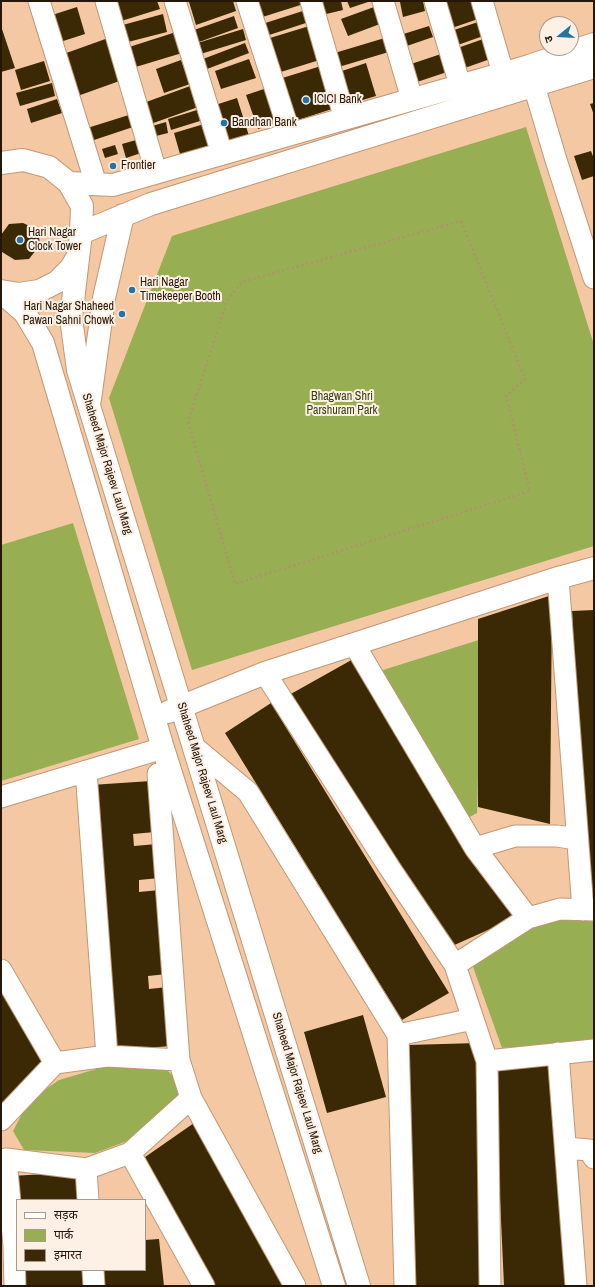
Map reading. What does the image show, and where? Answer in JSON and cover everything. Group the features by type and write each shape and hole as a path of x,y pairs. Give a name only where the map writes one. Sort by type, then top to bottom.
{"street":[{"path":"39,1 96,184"},
{"path":"106,1 156,172"},
{"path":"175,1 222,154"},
{"path":"247,1 290,134"},
{"path":"311,1 345,119"},
{"path":"383,1 412,99"},
{"path":"435,1 460,85"},
{"path":"482,1 503,73"},
{"path":"81,233 151,204 531,75 594,44"},
{"path":"1,163 24,160 49,167 69,183 113,185 503,73 531,75 594,67"},
{"path":"531,75 594,278"},
{"name":"Shaheed Major Rajeev Laul Marg","path":"69,183 82,206 81,233 71,318 78,370 359,1286"},
{"path":"89,406 104,298 123,215"},
{"path":"1,292 19,294 39,291 57,282 71,268 78,256"},
{"path":"1,292 25,313 43,343 163,748 334,1286"},
{"path":"154,718 265,673 558,578 594,568"},
{"path":"455,965 528,918 560,909 589,910 577,839 558,578"},
{"path":"354,644 475,848 528,918"},
{"path":"265,673 389,867 455,965 487,1061 490,1286"},
{"path":"194,747 248,792 398,1035 405,1286"},
{"path":"1,798 163,748"},
{"path":"86,771 107,1056"},
{"path":"158,774 179,1060 191,1098 296,1286"},
{"path":"475,848 515,836 557,836 577,839"},
{"path":"1,970 55,1063"},
{"path":"398,1035 473,1019"},
{"path":"487,1061 594,1050"},
{"path":"558,1054 576,1286"},
{"path":"1,1120 55,1063 107,1056 179,1060"},
{"path":"15,1286 14,1246 3,1152 86,1169 130,1153 191,1098"},
{"path":"566,1148 592,1152"},
{"path":"130,1153 204,1286"},
{"path":"86,1169 88,1199"},
{"path":"93,1271 94,1286"}],"path":[{"path":"461,221 525,379 506,396 530,491 235,584 188,422 227,300 242,282 461,221"}],"green space":[{"name":"Bhagwan Shri Parshuram Park","path":"526,127 594,345 594,546 192,670 109,398 172,236"},
{"path":"73,523 139,739 1,781 1,545"},
{"path":"482,639 477,813 464,820 382,676 383,670"},
{"path":"563,915 594,916 594,1041 502,1048 472,964 530,926"},
{"path":"137,1057 163,1066 182,1085 174,1106 138,1137 95,1153 24,1150 13,1131 23,1112 46,1089 59,1080"}],"building":[{"path":"111,1 157,1 160,9 118,22"},
{"path":"233,1 236,11 196,25 189,2"},
{"path":"254,1 310,1 310,2 253,20"},
{"path":"341,1 343,10 322,15 319,3"},
{"path":"347,1 371,1 350,8"},
{"path":"423,1 425,11 403,17 400,2"},
{"path":"448,1 476,1 481,18 449,29 440,3"},
{"path":"77,7 85,34 54,44 46,17"},
{"path":"374,7 380,24 348,36 341,19"},
{"path":"309,9 312,21 260,38 256,26"},
{"path":"163,14 167,32 124,43 119,26"},
{"path":"234,16 238,28 199,42 194,30"},
{"path":"481,21 486,35 452,47 448,32"},
{"path":"316,24 326,58 271,75 260,41"},
{"path":"1,26 15,68 1,72"},
{"path":"429,26 433,37 401,48 397,36"},
{"path":"243,29 246,40 194,56 191,45"},
{"path":"176,32 182,53 129,69 123,49"},
{"path":"111,37 125,79 72,98 58,56"},
{"path":"388,37 392,51 332,69 328,55"},
{"path":"486,38 493,58 459,70 452,50"},
{"path":"245,43 249,53 207,69 203,59"},
{"path":"441,54 447,72 411,84 405,66"},
{"path":"249,59 256,78 221,89 215,71"},
{"path":"181,60 190,84 164,93 156,69"},
{"path":"44,61 50,81 21,90 15,70"},
{"path":"366,63 376,96 349,104 339,72"},
{"path":"321,66 335,108 289,123 276,80"},
{"path":"52,83 55,96 20,106 16,93"},
{"path":"193,85 201,106 145,126 138,105"},
{"path":"270,87 282,121 258,129 246,95"},
{"path":"237,98 249,136 221,144 209,107"},
{"path":"57,99 62,113 31,123 27,109"},
{"path":"594,103 594,115 590,104"},
{"path":"197,110 200,121 171,130 168,119"},
{"path":"132,114 136,126 85,143 81,130"},
{"path":"166,122 168,133 148,138 145,128"},
{"path":"204,124 212,152 182,161 174,133"},
{"path":"143,138 147,151 126,158 122,144"},
{"path":"115,145 118,154 105,158 102,149"},
{"path":"591,151 594,159 594,176 582,180 574,156"},
{"name":"Hari Nagar Clock Tower","path":"23,223 38,230 40,245 29,259 15,260 2,252 1,235 9,224"},
{"path":"552,595 550,824 478,807 478,619"},
{"path":"594,610 594,903 587,903 572,611"},
{"path":"355,658 517,917 450,947 289,695"},
{"path":"271,703 449,993 402,1020 225,733"},
{"path":"151,781 155,832 133,834 134,846 157,844 159,878 139,880 139,892 160,890 167,974 148,976 149,989 168,987 173,1046 111,1050 91,785"},
{"path":"1,988 45,1068 1,1112"},
{"path":"363,1015 386,1097 327,1113 304,1032"},
{"path":"478,1043 480,1286 415,1286 408,1045"},
{"path":"554,1064 572,1286 504,1286 494,1065"},
{"path":"194,1123 287,1286 211,1286 138,1162"},
{"path":"80,1172 81,1199 17,1199 11,1176"},
{"path":"159,1239 164,1286 97,1286 96,1271 146,1271 146,1240"},
{"path":"19,1271 85,1271 86,1286 20,1286"}],"place":[{"name":"ICICI Bank","path":"306,100"},
{"name":"Bandhan Bank","path":"224,123"},
{"name":"Frontier","path":"113,166"},
{"name":"Hari Nagar Clock Tower","path":"20,240"},
{"name":"Hari Nagar Timekeeper Booth","path":"132,290"},
{"name":"Hari Nagar Shaheed Pawan Sahni Chowk","path":"122,314"}]}
